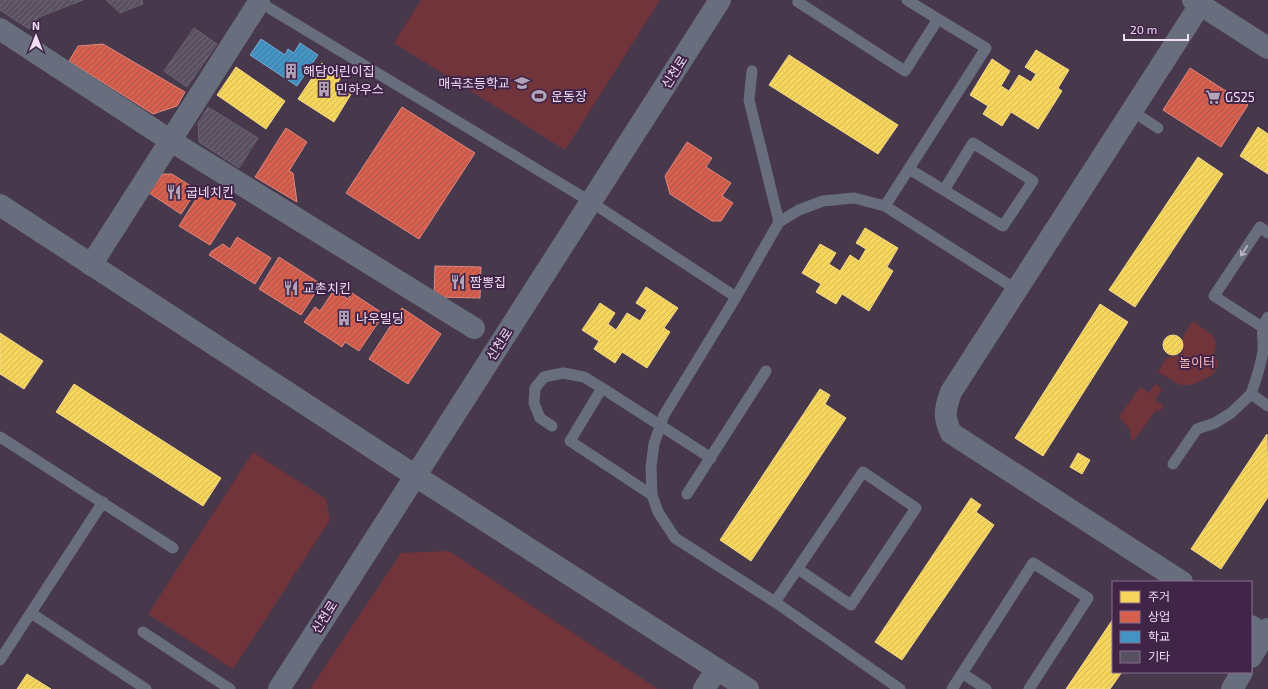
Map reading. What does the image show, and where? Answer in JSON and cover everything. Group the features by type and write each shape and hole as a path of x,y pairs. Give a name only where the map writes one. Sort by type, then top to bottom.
{"street":[{"name":"신천로","path":"279,689 414,475 720,0"},
{"path":"91,265 171,141 257,1"},
{"path":"1180,581 951,433 946,421 946,406 950,392 1132,111 1196,2 1268,48"},
{"path":"0,30 171,141 474,328"},
{"path":"0,205 414,475 748,689"},
{"path":"1252,655 1261,630"},
{"path":"704,689 717,669"},
{"path":"1232,689 1241,673"}],"lane":[{"path":"799,0 798,2 905,71 938,19"},
{"path":"885,206 986,48 907,0"},
{"path":"257,1 591,202 736,297"},
{"path":"752,71 749,100 779,222"},
{"path":"1132,111 1158,128"},
{"path":"909,169 1003,226 1033,181 973,143 944,190"},
{"path":"900,689 775,602 675,538 658,512 652,495 651,467 654,444 664,415 736,297 779,222 800,210 823,201 854,198 885,206 1017,290"},
{"path":"1262,327 1214,296 1260,227 1268,233"},
{"path":"1173,464 1197,429 1215,423 1231,413 1251,394 1263,350 1262,327 1268,317"},
{"path":"687,494 766,370"},
{"path":"552,426 540,418 534,403 535,388 544,377 563,373 584,377 711,458"},
{"path":"602,388 570,441 652,495"},
{"path":"1251,394 1268,406"},
{"path":"0,437 173,548"},
{"path":"775,602 864,472 916,508 851,606 798,569"},
{"path":"0,660 103,502"},
{"path":"952,689 1033,563 1088,598 1029,689"},
{"path":"31,613 146,689"},
{"path":"143,632 230,689"},
{"path":"962,673 986,689"}],"green space":[{"name":"운동장","path":"421,0 660,0 565,150 394,43"},
{"name":"놀이터","path":"1193,321 1213,336 1216,344 1214,352 1218,363 1216,371 1211,376 1191,385 1180,385 1158,372 1167,357 1179,356 1183,351 1183,336"},
{"name":"놀이터","path":"1155,384 1162,389 1155,400 1164,406 1159,412 1156,410 1136,438 1131,441 1130,429 1119,417 1140,387 1149,393"},
{"path":"253,452 326,499 330,520 233,669 148,614"},
{"path":"449,551 658,689 310,689 401,553"}],"building: 주거":[{"path":"1036,50 1069,70 1058,88 1062,91 1038,129 1011,112 1002,126 983,114 988,106 970,95 992,59 1010,71 1001,86 1009,91 1019,75 1031,82 1036,74 1025,67"},
{"path":"789,55 898,125 878,154 769,85"},
{"name":"민하우스","path":"322,63 342,76 336,85 351,94 334,122 298,99"},
{"path":"236,67 285,101 266,129 217,95"},
{"path":"1258,127 1268,134 1268,174 1240,156"},
{"path":"1198,157 1223,174 1135,307 1109,290"},
{"path":"865,228 898,248 887,267 893,271 869,311 842,294 836,304 816,292 821,284 802,273 820,244 836,253 829,264 840,271 850,255 859,261 866,249 856,243"},
{"path":"646,287 678,308 664,328 670,332 647,368 622,352 615,363 594,349 599,341 582,330 600,303 615,313 608,324 616,330 627,313 640,321 647,310 636,303"},
{"path":"1100,304 1128,322 1043,456 1015,438"},
{"path":"0,333 43,361 24,389 0,374"},
{"path":"1173,335 1180,338 1183,345 1180,352 1173,355 1166,352 1163,345 1166,338"},
{"path":"74,384 221,478 203,506 56,412"},
{"path":"820,389 830,395 825,404 846,418 751,561 720,540"},
{"path":"1267,434 1268,497 1221,569 1191,549"},
{"path":"1078,453 1090,460 1082,474 1070,467"},
{"path":"971,498 981,505 976,512 994,525 902,660 875,642"},
{"path":"1112,620 1112,673 1121,673 1110,689 1066,689"},
{"path":"27,674 51,689 17,689"}],"building: 상업":[{"path":"103,44 185,92 177,106 153,114 69,61 78,46"},
{"path":"1190,68 1248,105 1221,147 1163,110"},
{"path":"402,107 475,153 419,239 346,193"},
{"path":"286,128 307,142 289,171 293,173 297,202 255,177"},
{"path":"687,142 712,158 706,167 731,183 722,196 733,203 721,221 712,221 670,194 665,176"},
{"path":"162,174 172,174 197,190 181,214 149,193"},
{"path":"205,185 236,204 210,245 179,226"},
{"path":"237,237 271,258 255,284 209,255 212,251 223,244 230,249"},
{"path":"279,257 321,284 301,315 259,289"},
{"name":"짬뽕집","path":"435,266 481,267 480,298 434,297"},
{"name":"나우빌딩","path":"337,292 348,299 352,293 384,314 359,351 345,342 342,347 304,322 315,307 320,311 332,293 335,295"},
{"path":"402,308 441,334 408,384 369,359"}],"building: 학교":[{"name":"해담어린이집","path":"261,39 285,55 288,49 294,53 300,43 318,55 297,86 250,55"}],"building: 기타":[{"path":"0,0 83,0 39,17 29,29 0,10"},
{"path":"106,0 142,0 143,4 120,13"},
{"path":"194,28 217,44 187,87 164,71"},
{"path":"208,107 258,138 239,168 199,142 198,123"}],"place":[{"name":"해담어린이집","path":"291,71"},
{"name":"매곡초등학교","path":"522,83"},
{"name":"민하우스","path":"324,89"},
{"name":"운동장","path":"539,96"},
{"name":"GS25","path":"1213,97"},
{"name":"굽네치킨","path":"174,192"},
{"name":"짬뽕집","path":"458,282"},
{"name":"교촌치킨","path":"291,288"},
{"name":"나우빌딩","path":"344,318"}]}
